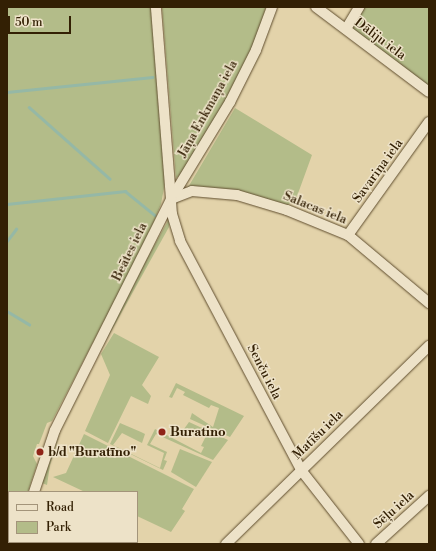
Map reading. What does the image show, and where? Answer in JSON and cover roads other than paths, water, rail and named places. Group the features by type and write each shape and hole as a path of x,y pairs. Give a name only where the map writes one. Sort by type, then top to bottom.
{"street":[{"path":"156,7 171,199"},
{"name":"Jāņa Enkmaņa iela","path":"171,199 230,102 256,50 272,7"},
{"name":"Dāliju iela","path":"316,7 429,92"},
{"path":"346,29 359,7"},
{"name":"Savariņa iela","path":"348,235 429,122"},
{"name":"Salacas iela","path":"171,199 192,191 237,195 287,210 348,235 429,303"},
{"name":"Senču iela","path":"171,199 172,214 180,241 301,470 359,544"},
{"name":"Beātes iela","path":"34,491 56,426 171,199"},
{"name":"Matīšu iela","path":"226,544 429,346"},
{"name":"Sēļu iela","path":"376,544 429,496"}],"waterway":[{"path":"7,92 152,77"},
{"path":"29,107 110,179"},
{"path":"7,204 125,191 155,215"},
{"path":"7,241 16,229"},
{"path":"7,311 29,324"}],"place":[{"name":"Buratino","path":"162,432"},
{"name":"b/d \"Buratīno\"","path":"40,452"}]}
